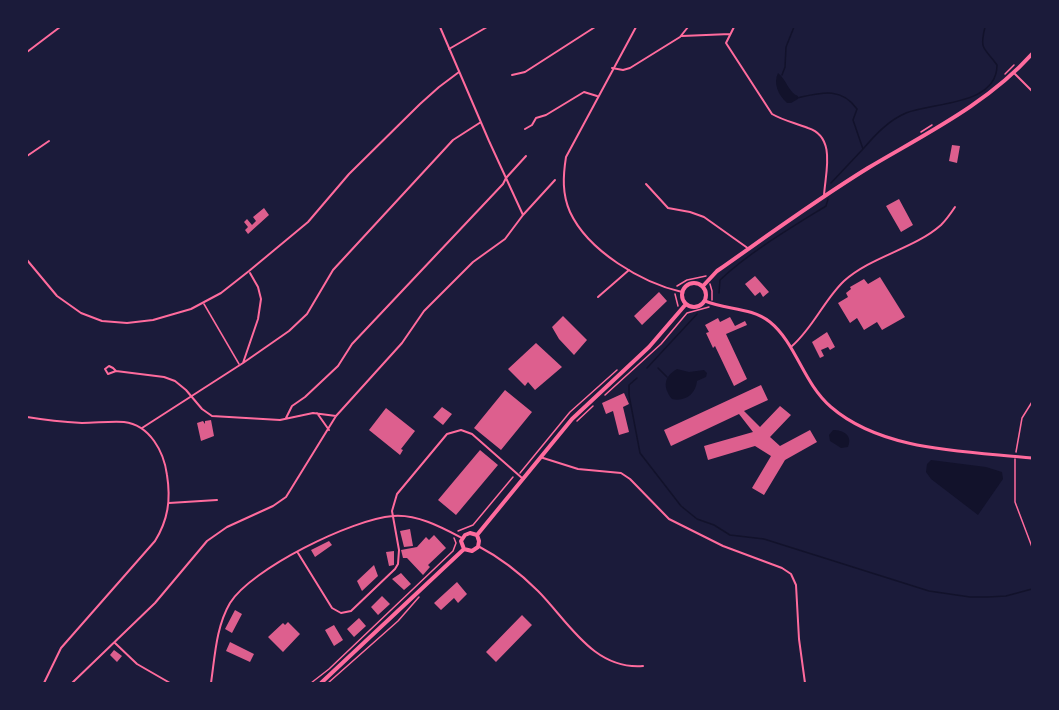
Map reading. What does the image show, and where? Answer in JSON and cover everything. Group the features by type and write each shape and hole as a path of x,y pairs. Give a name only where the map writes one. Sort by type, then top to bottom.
{"main road":[{"path":"702,286 705,280 717,271 824,197 971,106 1032,54"},
{"path":"691,283 702,286 706,293 705,301 694,307 686,304 682,298 682,292 691,283"},
{"path":"477,535 522,478 592,399 649,347 686,304"},
{"path":"470,533 477,535 478,546 472,551 464,549 461,543 462,538 470,533"},
{"path":"321,683 464,549"}],"street":[{"path":"27,52 60,27"},
{"path":"440,27 524,215"},
{"path":"449,49 487,27"},
{"path":"512,75 525,72 595,27"},
{"path":"636,27 566,157 563,176 565,193 571,214 578,226 608,256 629,270 682,292"},
{"path":"612,68 626,70 680,37 688,27"},
{"path":"734,27 726,43 772,114 817,131 822,136 828,157 824,197"},
{"path":"680,37 730,34"},
{"path":"1012,71 1032,91"},
{"path":"27,260 57,296 81,313 102,321 127,323 153,320 191,309 221,293 308,222 349,174 420,104 459,72"},
{"path":"525,129 532,125 536,118 546,115 584,92 597,96"},
{"path":"142,428 192,398 290,331 307,314 333,270 451,142 481,122"},
{"path":"27,156 49,141"},
{"path":"286,418 292,406 338,366 352,344 503,184 526,156"},
{"path":"72,683 155,603 207,542 242,519 273,506 286,497 336,416 402,343 432,302 473,262 505,240 555,180"},
{"path":"646,184 668,208 704,217 749,249"},
{"path":"790,348 807,331 844,282 878,259 937,228 955,207"},
{"path":"598,297 629,270"},
{"path":"242,364 258,319 261,299 258,286 249,272"},
{"path":"705,301 754,312 770,321 790,348 815,391 831,407 871,432 921,446 1032,458"},
{"path":"27,348 27,353"},
{"path":"116,371 164,377 175,381 202,410 212,416 258,420 317,413 336,416"},
{"path":"317,413 329,429"},
{"path":"27,417 69,422 123,422 142,428 160,452 167,472 170,503 163,527 155,541 61,648 44,683"},
{"path":"298,553 332,608 341,613 351,611 398,564 399,550 392,505 397,494 447,434 454,430 461,430 472,434 522,478"},
{"path":"540,457 578,469 621,473 630,478 669,519 723,546 782,568 794,578 805,683"},
{"path":"170,503 217,500"},
{"path":"211,683 220,624 233,599 254,577 340,530 392,516 421,520 462,538"},
{"path":"478,546 495,556 536,589 593,651 623,665 643,666"},
{"path":"115,643 137,664 170,683"},
{"path":"159,683 162,680"}],"lane":[{"path":"204,302 242,364"}],"path":[{"path":"1004,75 1012,71"},
{"path":"920,132 939,121"},
{"path":"705,280 710,273"},
{"path":"604,395 661,344 687,313 708,308 711,304 711,285 705,280 687,280 678,285 674,294 678,307 675,312"},
{"path":"311,683 453,551 456,543 454,539 461,529 473,525 507,483 538,453 570,412 618,369"},
{"path":"1032,402 1022,418 1013,488 1015,502 1032,547"},
{"path":"576,422 595,403"}],"shaded area":[{"path":"778,73 792,92 798,96 798,99 787,103 781,96 776,85"},
{"path":"677,369 689,372 704,370 707,373 706,377 697,381 689,396 677,400 672,399 669,395 666,383 672,372"},
{"path":"833,430 848,436 848,447 841,448 830,441 829,435"},
{"path":"931,460 986,467 1002,472 1003,479 978,515 931,479 926,472 927,464"}],"building":[{"path":"952,145 960,146 957,163 949,161"},
{"path":"899,199 913,225 901,232 886,206"},
{"path":"264,208 269,215 248,234 245,230 248,227 244,222 247,219 252,225 256,221 253,217"},
{"path":"755,276 769,292 763,297 760,292 755,296 745,284"},
{"path":"880,277 905,317 882,330 877,322 864,330 857,318 850,323 838,303 848,297 846,293 851,289 850,287 864,279 868,284"},
{"path":"659,292 667,301 642,325 634,316"},
{"path":"563,316 587,340 574,355 559,339 552,327"},
{"path":"730,317 735,326 745,321 747,325 726,334 747,379 734,386 715,346 713,348 705,325 718,318 720,322"},
{"path":"827,332 835,347 830,350 828,347 821,350 824,356 820,358 812,342"},
{"path":"536,343 562,367 535,390 528,382 525,386 508,369"},
{"path":"761,385 768,400 744,411 760,427 780,406 791,415 770,437 780,446 810,430 817,442 785,460 764,495 752,488 771,456 755,446 708,460 704,446 753,432 739,414 671,446 664,430"},
{"path":"505,390 532,412 501,450 474,428"},
{"path":"624,393 629,404 623,407 629,432 619,435 613,411 606,414 602,403"},
{"path":"442,407 452,414 443,425 433,417"},
{"path":"386,408 415,431 401,449 403,450 400,455 369,430"},
{"path":"211,420 214,436 201,441 197,423 203,421 205,424 205,421"},
{"path":"480,450 498,465 456,515 438,500"},
{"path":"410,529 413,546 404,547 400,531"},
{"path":"434,535 446,548 428,565 430,567 423,575 407,558 403,558 401,550 417,547 426,537 429,540"},
{"path":"329,541 332,545 315,557 311,550"},
{"path":"394,551 394,565 389,566 386,552"},
{"path":"374,565 378,576 362,591 357,581"},
{"path":"401,573 411,584 404,590 392,579"},
{"path":"457,582 467,594 458,603 454,598 441,610 434,603"},
{"path":"382,596 390,604 378,615 371,607"},
{"path":"235,610 242,614 232,633 225,629"},
{"path":"522,615 532,625 496,662 486,652"},
{"path":"359,618 366,626 354,637 347,629"},
{"path":"288,622 300,634 283,652 268,637 283,623 285,625"},
{"path":"334,625 343,640 334,646 325,630"},
{"path":"230,642 254,654 250,662 226,651"},
{"path":"114,650 122,656 117,662 110,655"}],"waterway":[{"path":"782,75 785,67 786,47 794,27"},
{"path":"863,149 883,128 906,113 962,100 987,88 994,78 997,65 983,45 985,27"},
{"path":"797,98 822,93 837,94 851,102 857,109 853,120 863,149 831,183"},
{"path":"719,293 720,280 731,270 826,206 828,199"},
{"path":"647,368 697,314"},
{"path":"658,368 667,377"},
{"path":"637,378 629,385 629,395 640,453 681,506 697,519 714,525 730,535 764,539 929,591 970,597 988,597 1006,596 1032,589"}]}
